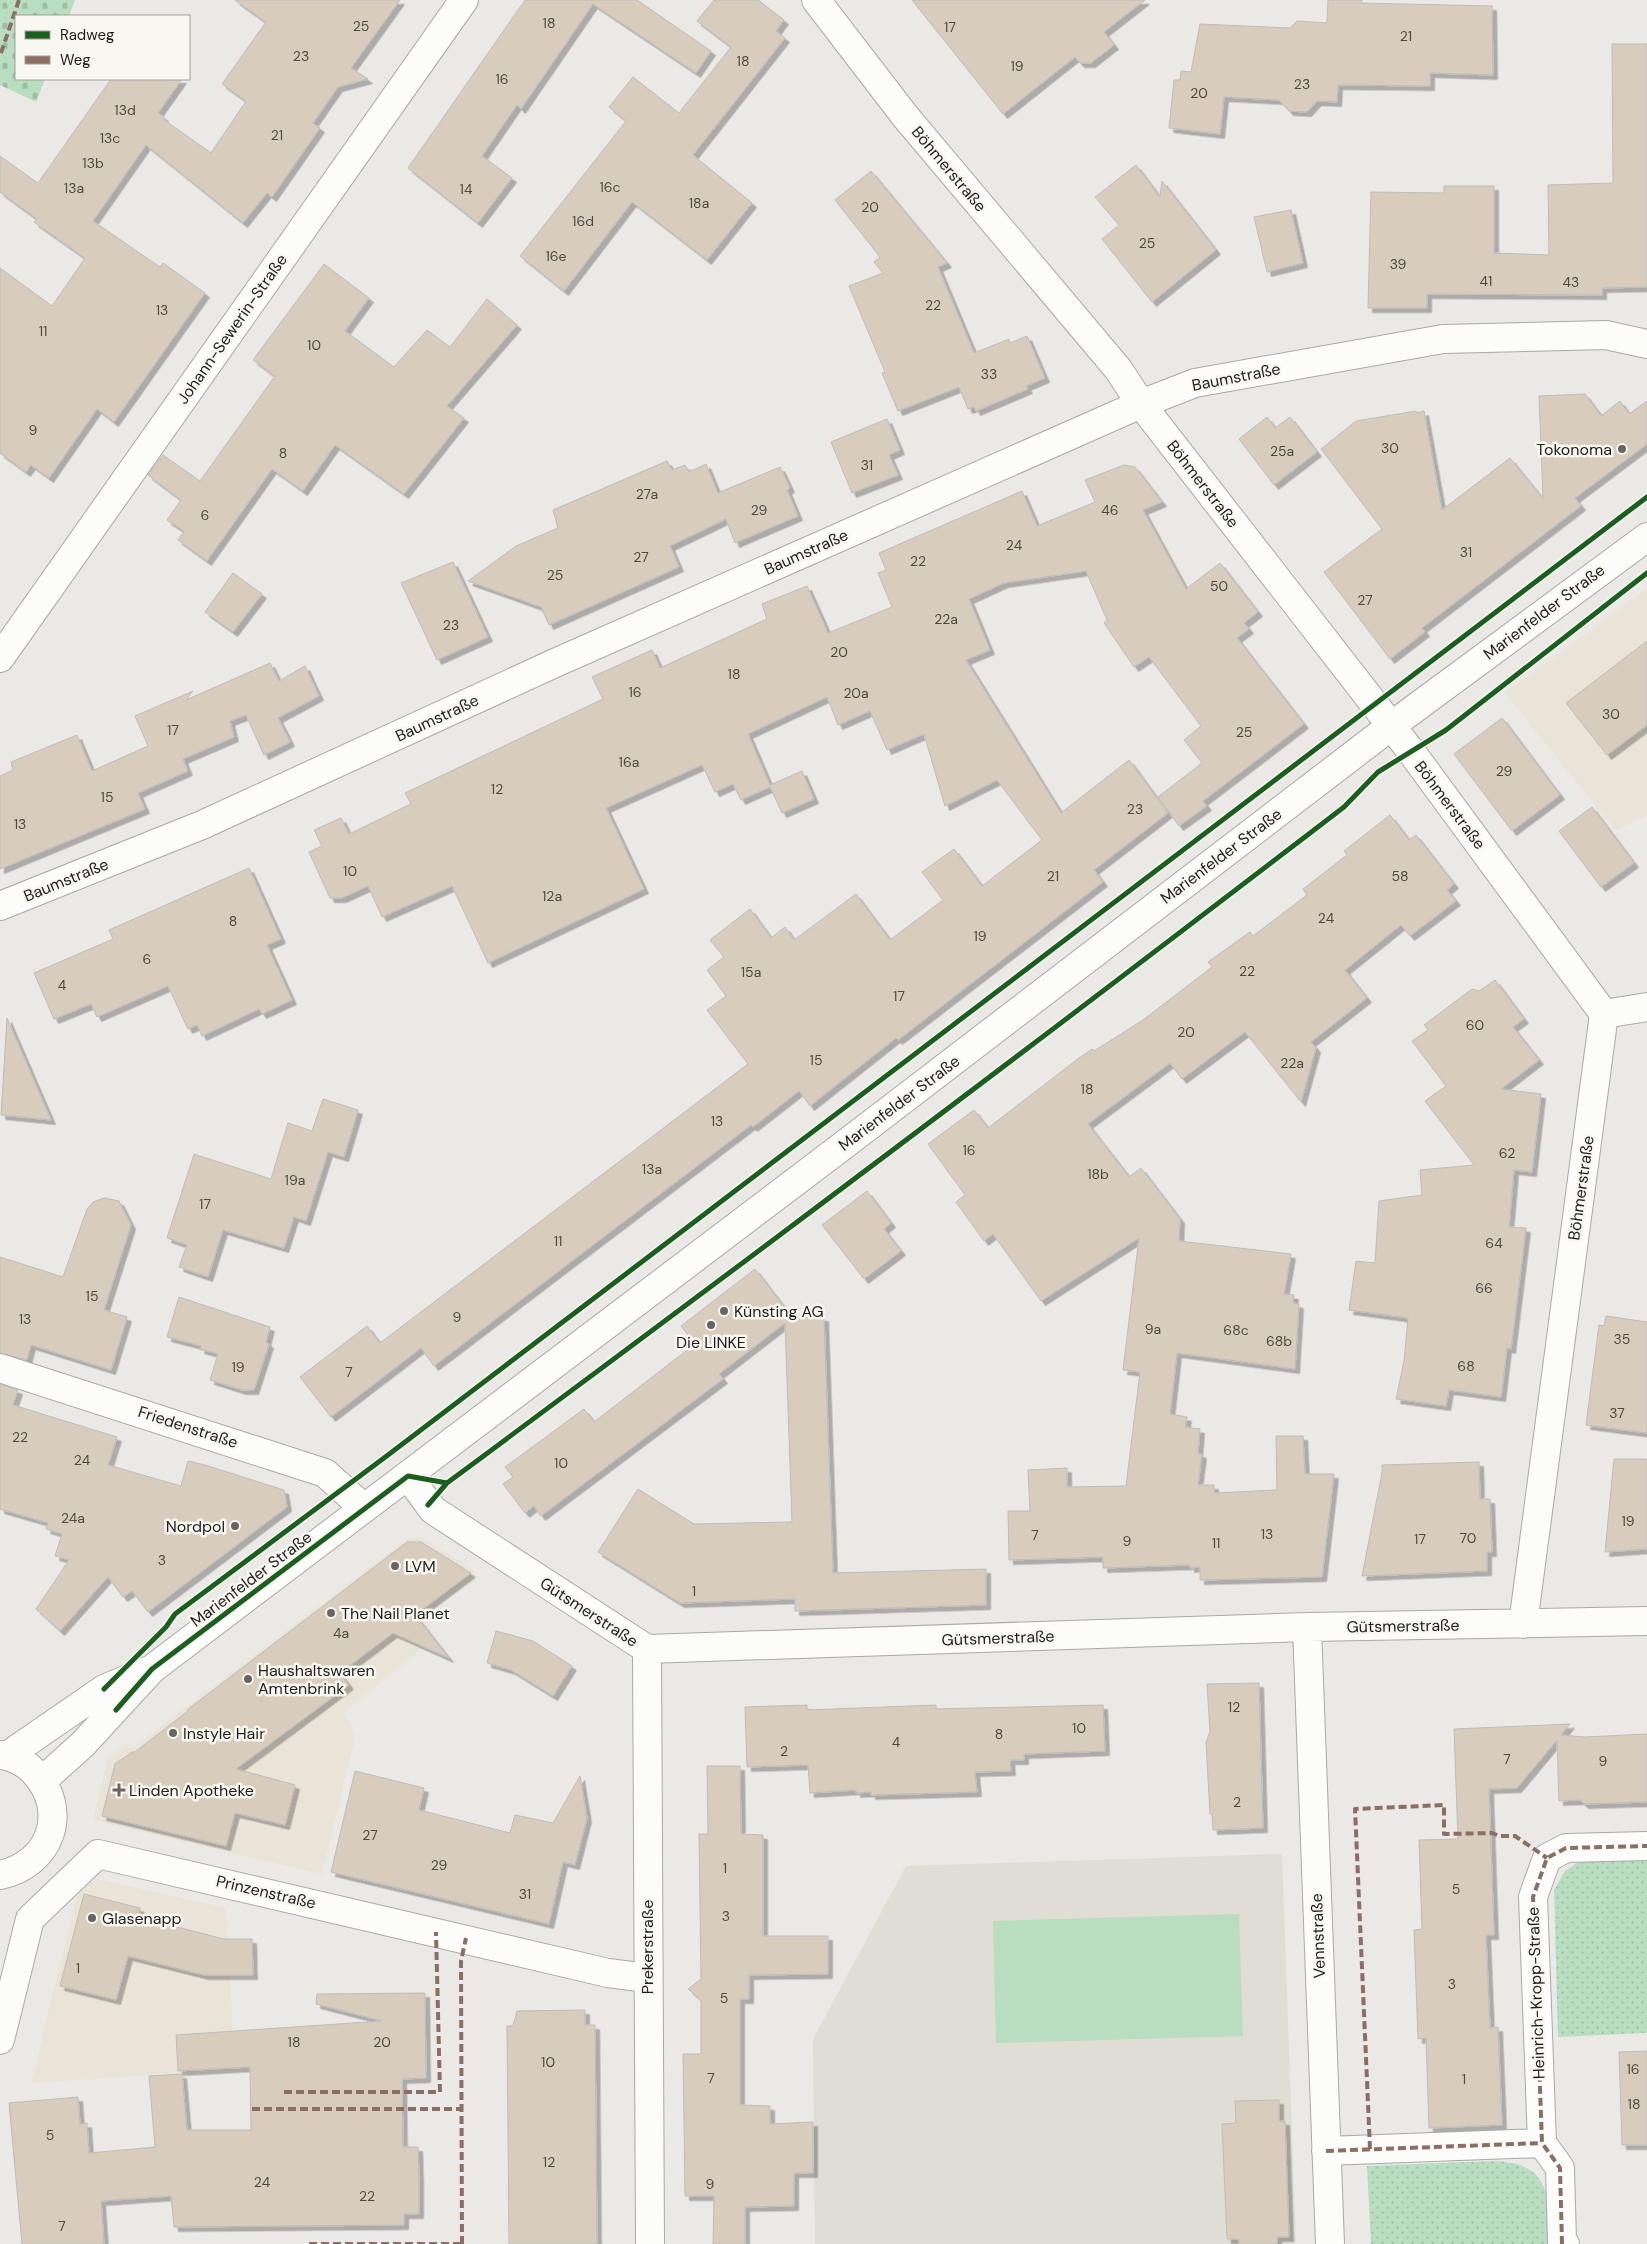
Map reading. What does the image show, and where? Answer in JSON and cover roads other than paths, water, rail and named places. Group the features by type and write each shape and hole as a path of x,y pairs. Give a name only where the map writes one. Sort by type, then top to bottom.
{"street":[{"name":"Johann-Sewerin-Straße","path":"0,658 464,0"},
{"name":"Böhmerstraße","path":"816,0 905,116 1118,369 1141,404 1391,726 1604,1014 1523,1624"},
{"name":"Baumstraße","path":"0,906 202,825 554,663 1141,404 1195,384 1443,339 1606,335 1647,344"},
{"name":"Marienfelder Straße","path":"42,1781 103,1724 152,1668 836,1151 1391,726 1647,537"},
{"path":"1604,1014 1647,1006"},
{"name":"Friedenstraße","path":"0,1368 239,1443 325,1473 364,1508"},
{"name":"Gütsmerstraße","path":"408,1476 433,1510 647,1649 1307,1627 1647,1621"},
{"name":"Vennstraße","path":"1307,1627 1330,2244"},
{"name":"Prekerstraße","path":"647,1649 647,1978 650,2244"},
{"name":"Marienfelder Straße","path":"4,1755 104,1689 152,1668"},
{"path":"0,1875 15,1872 33,1860 47,1843 53,1823 52,1801 42,1781 29,1766 4,1755"},
{"name":"Heinrich-Kropp-Straße","path":"1542,2143 1533,1896 1547,1858 1566,1848 1647,1846"},
{"name":"Prinzenstraße","path":"0,2040 30,1919 98,1854 608,1973 647,1978"},
{"path":"1326,2151 1542,2143 1560,2168 1562,2241 1565,2244"}],"place":[{"name":"Tokonoma","path":"1622,449"},
{"name":"Künsting AG","path":"724,1311"},
{"name":"Die LINKE","path":"711,1325"},
{"name":"Nordpol","path":"235,1526"},
{"name":"LVM","path":"395,1566"},
{"name":"The Nail Planet","path":"331,1613"},
{"name":"Haushaltswaren Amtenbrink","path":"248,1679"},
{"name":"Instyle Hair","path":"173,1733"},
{"name":"Linden Apotheke","path":"119,1790"},
{"name":"Glasenapp","path":"92,1918"}]}
